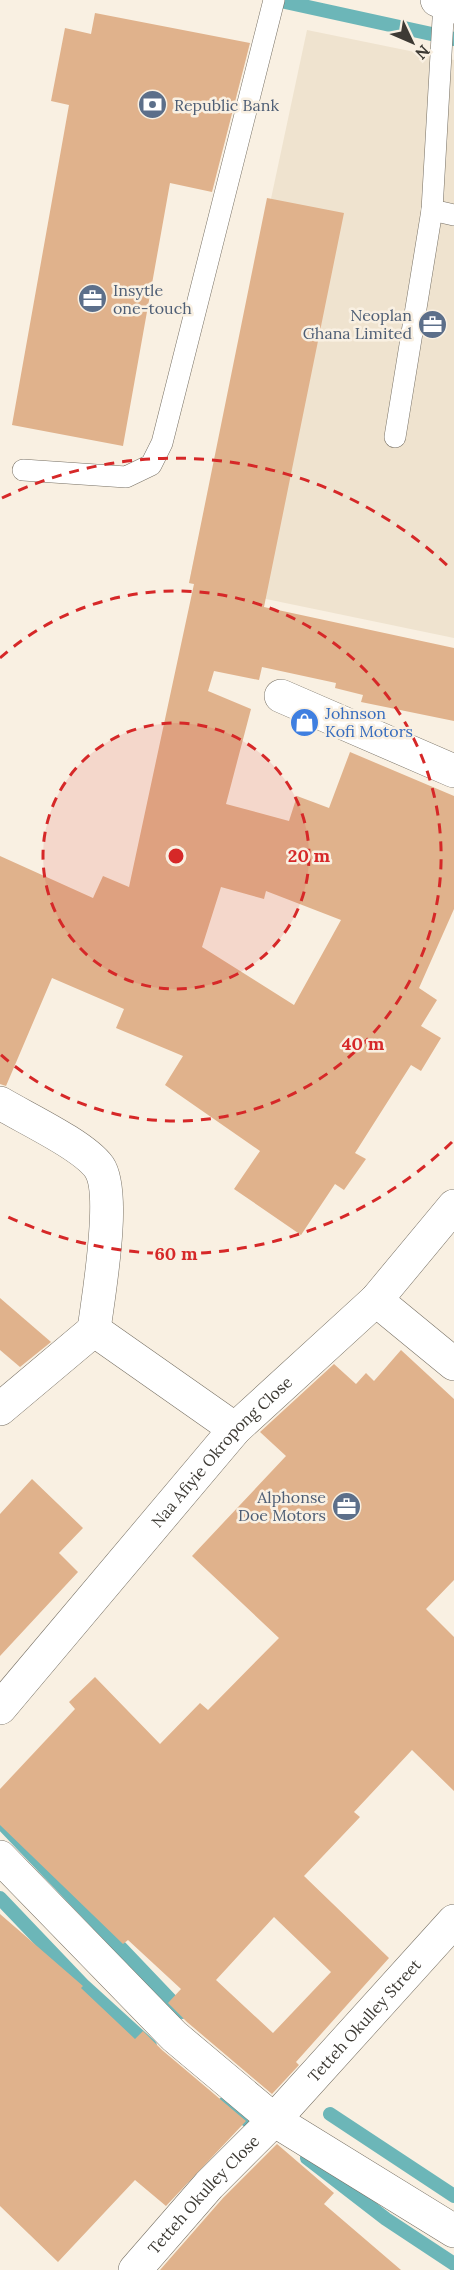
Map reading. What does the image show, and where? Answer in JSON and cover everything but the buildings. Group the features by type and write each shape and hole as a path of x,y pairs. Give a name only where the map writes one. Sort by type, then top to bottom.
{"street":[{"path":"281,696 454,771"},
{"path":"0,1103 80,1150 100,1168 108,1202 94,1330 0,1409"},
{"name":"Naa Afiyie Okropong Close","path":"0,1708 235,1429 376,1300 454,1206"},
{"path":"376,1300 454,1364"},
{"path":"94,1330 235,1429"},
{"path":"0,1857 174,2036 274,2120 454,2231"},
{"name":"Tetteh Okulley Street","path":"274,2120 454,1921"},
{"name":"Tetteh Okulley Close","path":"135,2270 209,2185 274,2120"}],"lane":[{"path":"23,470 126,477 151,465 162,443 274,0"},
{"path":"395,437 432,210 445,3"},
{"path":"432,210 454,215"}],"shaded area":[{"name":"Neoplan Ghana Limited","path":"307,30 454,60 454,638 189,583"}],"waterway":[{"path":"276,0 454,39"},
{"path":"0,1821 182,2012"},
{"path":"0,1898 84,1986 150,2046"},
{"path":"224,2104 263,2131"},
{"path":"330,2114 454,2196"},
{"path":"307,2158 386,2219 454,2264"}],"place":[{"name":"Republic Bank","path":"153,105"},
{"name":"Insytle one-touch","path":"92,299"},
{"name":"Neoplan Ghana Limited","path":"433,324"},
{"name":"Johnson Kofi Motors","path":"304,722"},
{"name":"Alphonse Doe Motors","path":"347,1506"}]}
